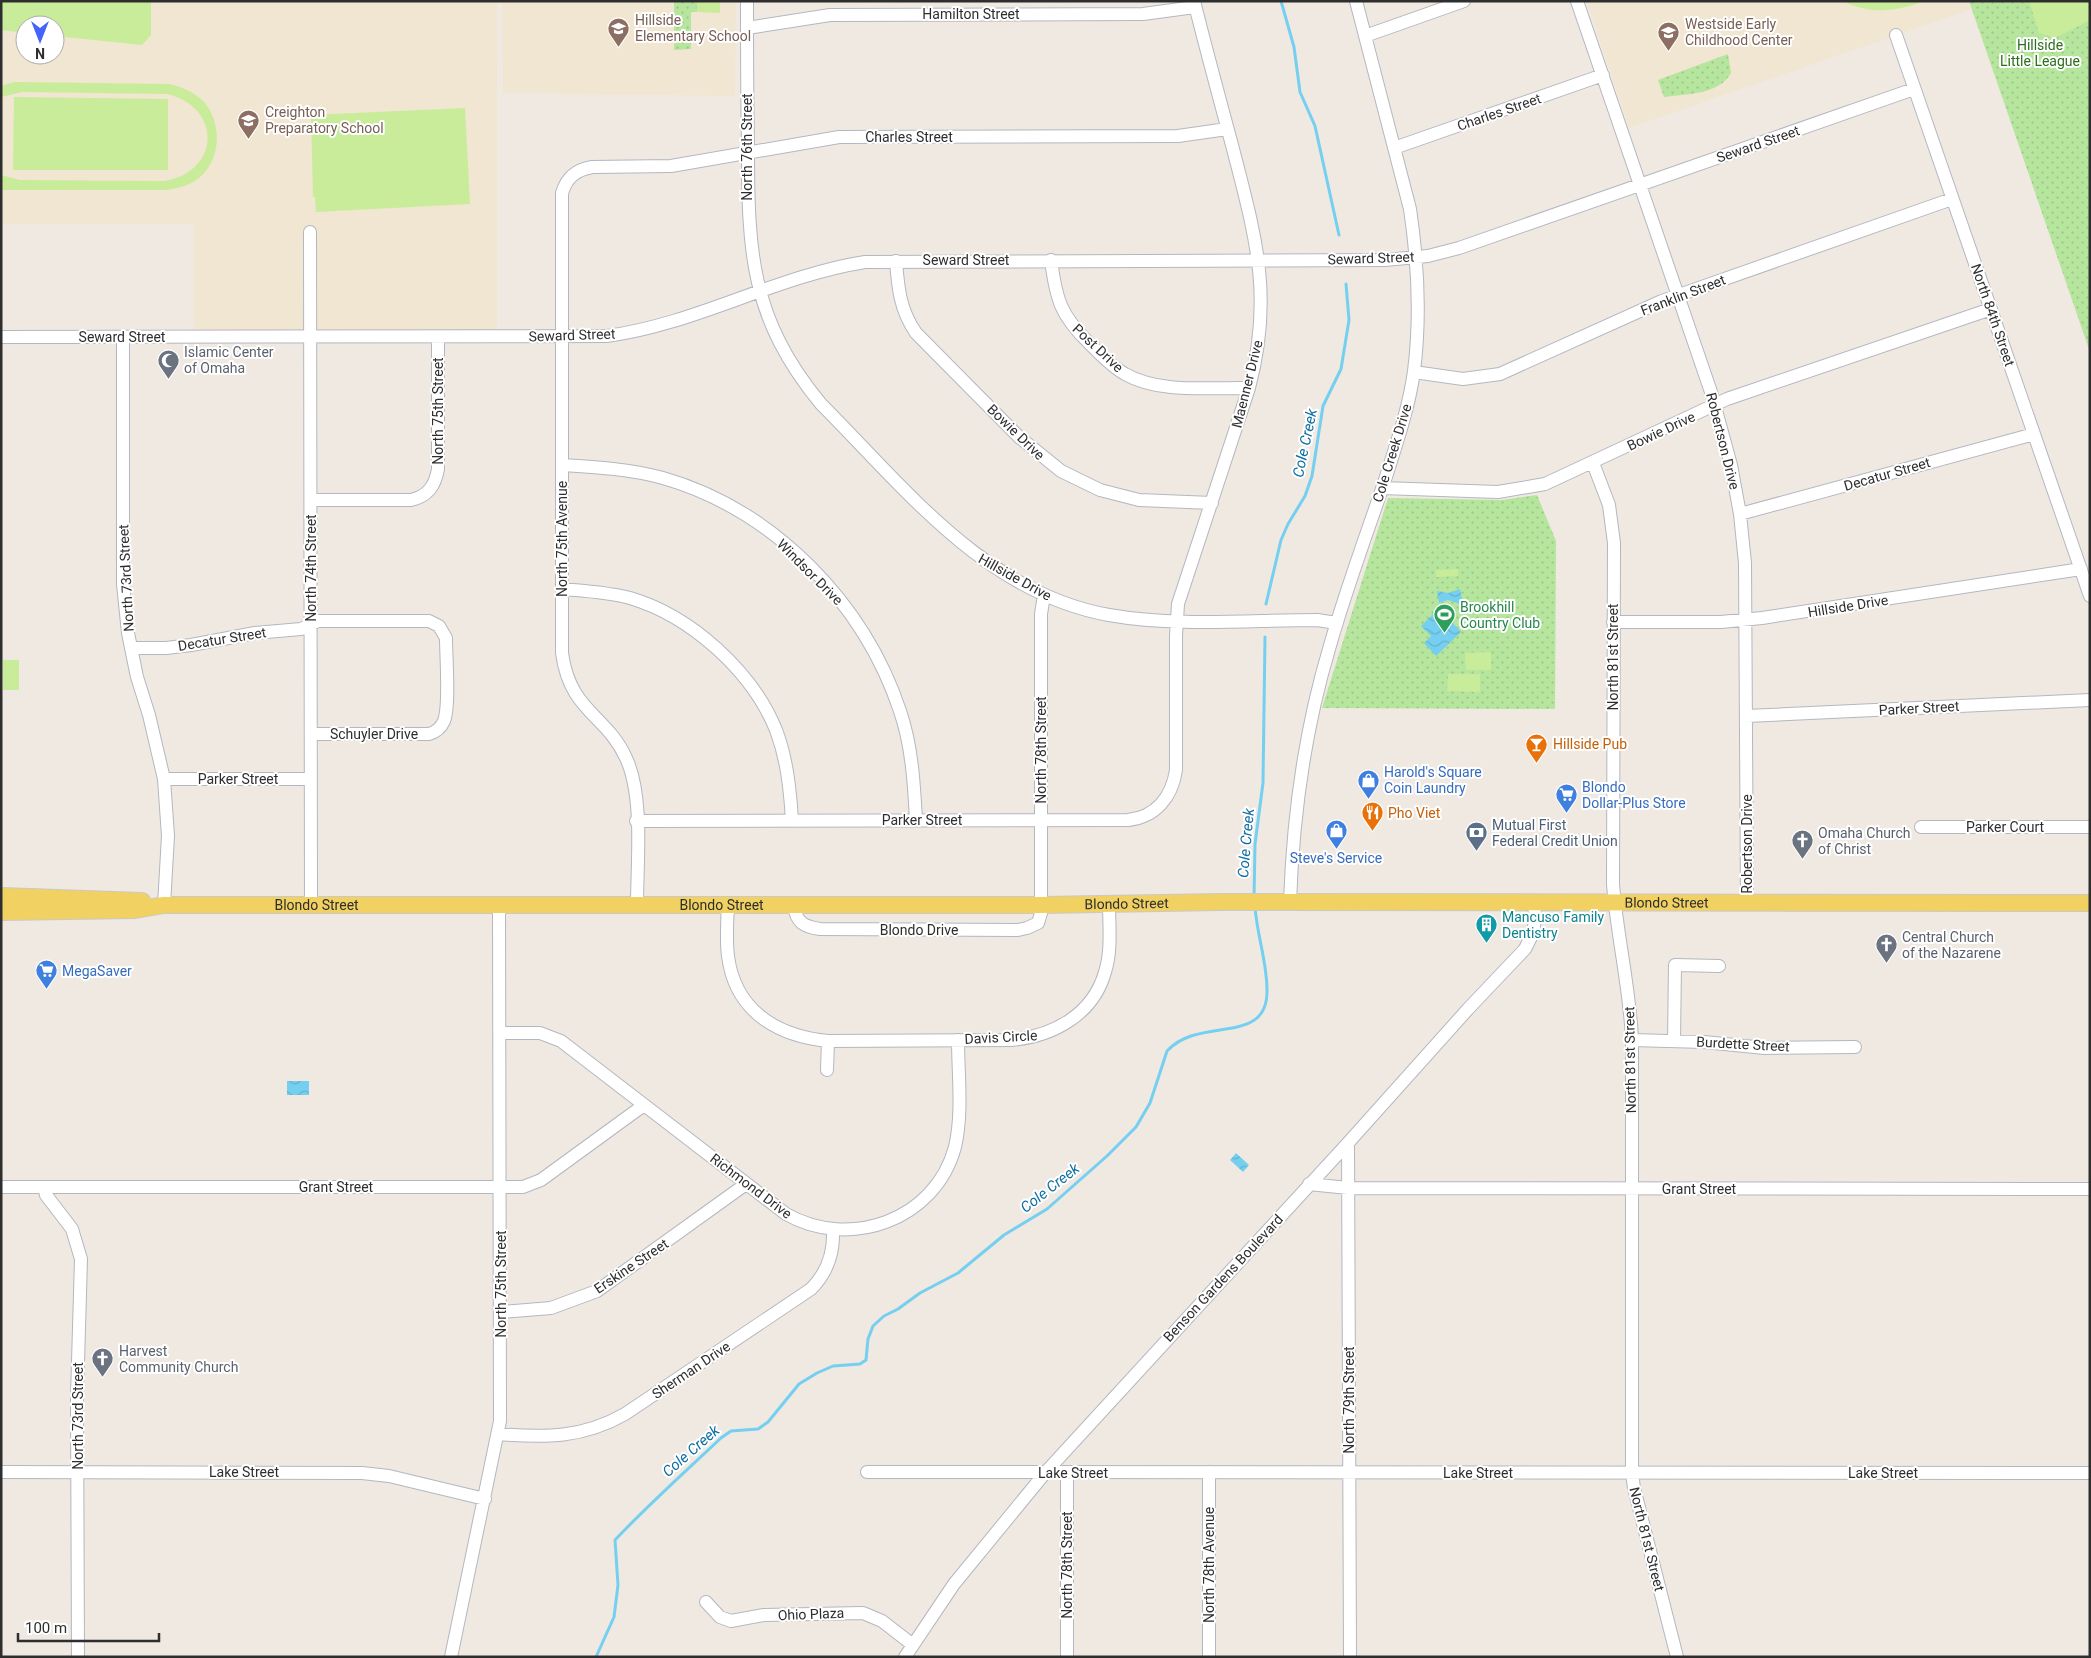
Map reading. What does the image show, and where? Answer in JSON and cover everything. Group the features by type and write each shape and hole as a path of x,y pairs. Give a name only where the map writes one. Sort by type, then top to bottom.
{"main road":[{"name":"Blondo Street","path":"1,896 129,900 164,905 794,906 1237,902 2090,903"},
{"name":"Blondo Street","path":"1,912 135,910 164,905"}],"street":[{"name":"North 76th Street","path":"747,1 749,231 760,291"},
{"name":"Cole Creek Drive","path":"1283,902 1302,756 1311,714 1337,623 1405,415 1414,372 1418,315 1416,257 1410,209 1356,1"},
{"path":"1365,36 1464,1"},
{"name":"Robertson Drive","path":"1577,1 1715,405 1731,464 1740,514 1745,563 1747,903"},
{"name":"Hamilton Street","path":"747,28 830,15 1143,14 1194,4"},
{"name":"Maenner Drive","path":"1176,766 1176,621 1178,604 1249,388 1256,363 1262,322 1259,260 1253,224 1194,4"},
{"name":"North 84th Street","path":"1896,35 2090,596"},
{"name":"Charles Street","path":"1394,148 1603,75"},
{"name":"Seward Street","path":"1,337 438,338 607,336 638,330 838,266 896,261 1385,260 1416,257 1459,248 1914,89"},
{"name":"Charles Street","path":"592,167 671,166 839,137 1178,136 1227,129"},
{"name":"North 75th Avenue","path":"592,167 573,174 567,181 562,193 562,653 567,678 584,707 613,737 626,758 635,787 637,905"},
{"name":"Franklin Street","path":"1414,372 1463,379 1500,374 1677,295 1952,199"},
{"name":"North 74th Street","path":"310,232 312,337 311,905"},
{"name":"Post Drive","path":"1052,260 1057,299 1064,314 1088,342 1123,373 1152,384 1249,388"},
{"name":"Bowie Drive","path":"896,261 900,298 906,317 916,333 1046,461 1079,481 1122,497 1157,502 1212,503"},
{"name":"Hillside Drive","path":"760,291 774,330 788,357 804,383 821,404 964,547 1000,572 1044,595 1108,615 1176,621 1317,620 1337,623"},
{"name":"Bowie Drive","path":"1382,488 1514,491 1545,484 1715,405 1780,380 1990,309"},
{"name":"North 73rd Street","path":"123,337 123,584 131,648 164,779 168,836 164,905"},
{"name":"North 75th Street","path":"312,500 411,500 419,498 429,491 437,476 438,338"},
{"name":"Decatur Street","path":"1740,514 2034,434"},
{"name":"North 81st Street","path":"1593,463 1606,496 1612,525 1615,902 1630,999 1632,1040 1632,1473 1634,1488 1677,1657"},
{"name":"Windsor Drive","path":"562,465 632,471 696,490 754,521 806,564 855,620 874,649 888,679 901,713 909,745 916,820"},
{"name":"Hillside Drive","path":"1613,622 1746,620 2081,569"},
{"path":"562,589 610,594 649,605 687,626 724,657 755,693 775,729 788,772 792,820"},
{"name":"North 78th Street","path":"1041,905 1041,614 1044,595"},
{"name":"Schuyler Drive","path":"311,624 318,620 429,622 439,626 446,638 446,714 440,728 435,732 429,734 312,734"},
{"name":"Decatur Street","path":"131,648 166,648 191,645 255,633 301,629 311,624"},
{"name":"Parker Street","path":"1747,716 2090,700"},
{"name":"Parker Street","path":"636,821 1128,820 1145,816 1167,797 1173,784 1176,766"},
{"name":"Parker Street","path":"164,779 311,780"},
{"name":"Parker Court","path":"1921,827 2090,826"},
{"name":"Benson Gardens Boulevard","path":"906,1657 959,1577 1045,1473 1348,1143 1468,1009 1526,949 1534,931 1535,902"},
{"name":"Davis Circle","path":"728,906 727,946 730,966 736,985 746,1002 762,1018 781,1030 802,1037 828,1040 958,1040 1032,1038 1053,1032 1071,1020 1093,997 1106,972 1109,947 1110,903"},
{"name":"North 75th Street","path":"451,1657 485,1499 498,1434 501,1408 499,905"},
{"name":"Blondo Drive","path":"794,906 798,921 806,927 820,929 1009,930 1027,928 1038,923 1041,917 1041,905"},
{"path":"1674,1041 1675,966 1719,966"},
{"name":"Richmond Drive","path":"500,1032 540,1033 562,1040 772,1204 796,1220 833,1230 864,1229 893,1220 920,1203 940,1179 951,1159 957,1135 958,1040"},
{"path":"827,1070 828,1040"},
{"name":"Burdette Street","path":"1632,1040 1674,1041 1765,1048 1855,1047"},
{"name":"Grant Street","path":"1,1187 500,1188 523,1186 541,1180 644,1105"},
{"name":"North 79th Street","path":"1348,1143 1350,1657"},
{"name":"Erskine Street","path":"501,1312 551,1308 596,1291 746,1184"},
{"name":"Grant Street","path":"1309,1184 1348,1188 2090,1189"},
{"name":"North 73rd Street","path":"44,1187 46,1195 72,1229 81,1259 77,1397 79,1471 78,1657"},
{"name":"Sherman Drive","path":"498,1434 538,1438 568,1436 599,1427 625,1414 811,1289 828,1265 833,1230"},
{"name":"Lake Street","path":"1,1472 362,1473 389,1476 485,1499"},
{"name":"Lake Street","path":"867,1472 2090,1473"},
{"name":"North 78th Avenue","path":"1209,1472 1209,1657"},
{"name":"North 78th Street","path":"1067,1657 1068,1473"},
{"name":"Ohio Plaza","path":"706,1602 720,1618 731,1621 764,1615 864,1613 882,1621 913,1645"}],"shaded area":[{"name":"Creighton Preparatory School","path":"1,1 497,1 497,332 194,330 194,224 1,224"},
{"name":"Hillside Elementary School","path":"502,1 736,1 735,96 503,93"},
{"path":"1587,1 1969,1 1972,9 1629,128"}],"green space":[{"path":"1,1 151,1 151,35 142,45 65,37 65,15 15,15 15,32 1,30"},
{"path":"674,1 697,1 697,12 691,12 691,49 674,50"},
{"path":"697,1 720,1 720,13 697,12"},
{"path":"1843,1 1919,1 1919,3 1890,10 1871,10"},
{"name":"Hillside Little League","path":"1969,1 2090,1 2090,352"},
{"path":"2029,1 2090,1 2090,20 2055,38 2039,33"},
{"path":"1728,54 1731,73 1718,86 1701,92 1664,97 1658,80"},
{"path":"14,82 170,84 182,88 201,99 213,118 217,139 212,161 207,170 195,181 167,190 1,190 1,175 20,180 165,181 183,175 197,165 205,153 208,139 205,125 198,112 185,101 167,94 22,92 1,97 1,86"},
{"path":"14,97 168,99 168,170 13,170"},
{"path":"465,108 470,204 316,212 315,197 313,197 311,115"},
{"name":"Brookhill Country Club","path":"1537,495 1556,541 1555,709 1322,708 1388,498 1502,500"},
{"path":"1458,569 1458,576 1436,577 1436,570"},
{"path":"1491,652 1491,670 1466,670 1465,653"},
{"path":"3,660 19,660 19,690 3,690"},
{"path":"1448,674 1480,674 1480,692 1447,691"}],"water":[{"name":"Brookhill Country Club","path":"1460,589 1463,605 1448,600 1439,603 1437,591 1448,593"},
{"name":"Brookhill Country Club","path":"1433,614 1443,625 1449,619 1461,632 1436,656 1424,643 1431,636 1421,626"},
{"path":"287,1081 309,1081 309,1095 287,1095"},
{"path":"1236,1153 1249,1165 1243,1172 1230,1160"}],"waterway":[{"name":"Cole Creek","path":"1281,1 1294,47 1300,92 1315,126 1339,235"},
{"name":"Cole Creek","path":"1266,604 1281,540 1288,524 1305,496 1312,476 1323,406 1341,369 1349,320 1346,284"},
{"name":"Cole Creek","path":"1254,898 1255,844 1263,783 1265,637"},
{"name":"Cole Creek","path":"596,1657 614,1617 618,1585 615,1540 654,1501 721,1438 731,1431 758,1429 768,1422 799,1384 833,1366 860,1364 866,1360 868,1339 873,1326 884,1316 898,1309 920,1293 958,1273 1004,1235 1047,1209 1107,1156 1136,1127 1150,1103 1167,1051 1181,1040 1197,1034 1244,1025 1256,1019 1264,1008 1267,990 1255,907"}],"place":[{"name":"Hillside Elementary School","path":"619,47"},
{"name":"Westside Early Childhood Center","path":"1669,51"},
{"name":"Creighton Preparatory School","path":"249,139"},
{"name":"Islamic Center of Omaha","path":"168,379"},
{"name":"Brookhill Country Club","path":"1444,634"},
{"name":"Hillside Pub","path":"1537,763"},
{"name":"Harold's Square Coin Laundry","path":"1368,799"},
{"name":"Blondo Dollar-Plus Store","path":"1566,814"},
{"name":"Pho Viet","path":"1372,832"},
{"name":"Steve's Service","path":"1336,849"},
{"name":"Mutual First Federal Credit Union","path":"1476,852"},
{"name":"Omaha Church of Christ","path":"1802,860"},
{"name":"Mancuso Family Dentistry","path":"1486,944"},
{"name":"Central Church of the Nazarene","path":"1886,964"},
{"name":"MegaSaver","path":"46,990"},
{"name":"Harvest Community Church","path":"103,1378"}]}
